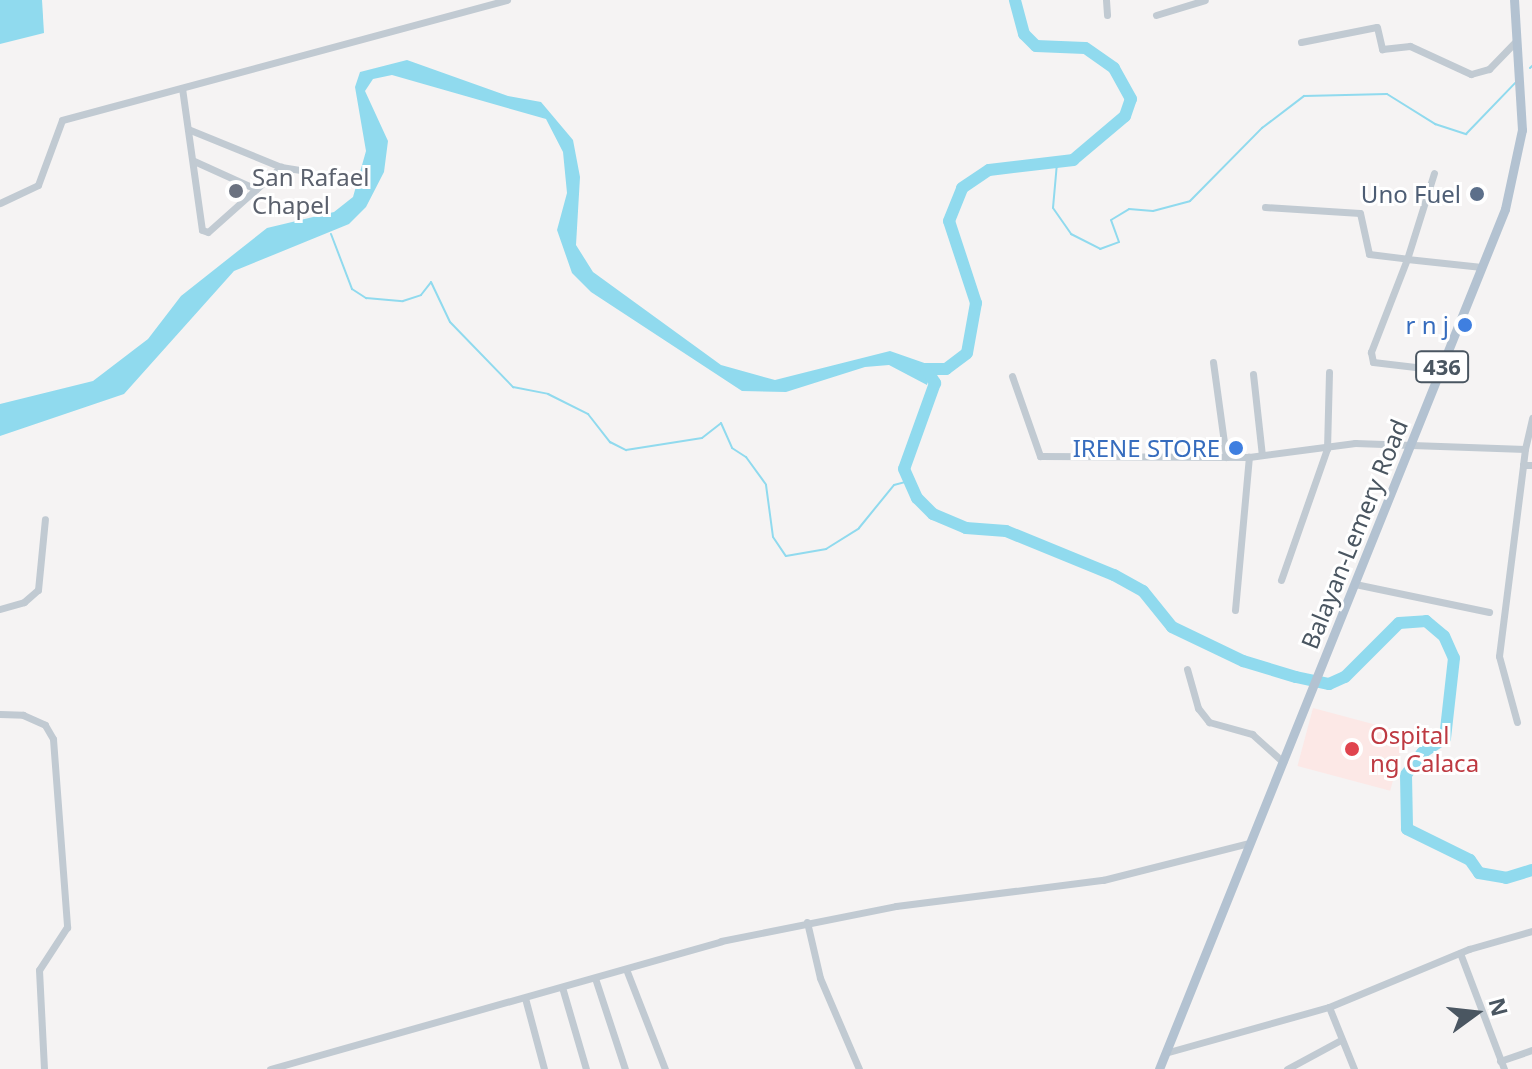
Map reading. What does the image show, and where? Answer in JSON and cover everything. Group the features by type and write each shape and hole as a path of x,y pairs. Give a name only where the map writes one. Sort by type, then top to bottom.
{"main road":[{"name":"Balayan-Lemery Road","path":"1159,1069 1412,443 1482,267 1515,174 1527,112 1514,0"}],"street":[{"path":"0,203 38,185 62,120 507,0"},
{"path":"1106,0 1107,15"},
{"path":"1156,15 1205,0"},
{"path":"1301,42 1377,27 1382,49 1410,46 1471,74 1489,69 1519,39"},
{"path":"182,88 204,232 281,167"},
{"path":"188,129 281,167 306,171"},
{"path":"194,161 256,189"},
{"path":"1434,173 1407,259 1371,352 1373,362 1441,370"},
{"path":"1265,207 1354,210 1365,219 1369,254 1482,267"},
{"path":"1213,362 1226,457"},
{"path":"1281,580 1327,449 1329,372"},
{"path":"1253,374 1262,455"},
{"path":"1012,376 1040,456 1249,457 1355,443 1525,449"},
{"path":"1517,722 1499,656 1528,465 1525,449 1532,418"},
{"path":"1235,610 1249,457"},
{"path":"0,609 24,602 38,590 45,519"},
{"path":"1355,584 1489,612"},
{"path":"1187,669 1198,708 1209,722 1252,734 1283,762"},
{"path":"0,714 45,725 53,739 67,927 39,970 44,1069"},
{"path":"270,1069 626,969 807,922 1103,880 1249,843"},
{"path":"807,922 820,978 859,1069"},
{"path":"1165,1053 1329,1007 1460,953 1532,931"},
{"path":"1460,953 1502,1065 1532,1050"},
{"path":"626,969 665,1069"},
{"path":"595,978 625,1069"},
{"path":"562,987 586,1069"},
{"path":"525,998 544,1069"},
{"path":"1329,1007 1339,1041 1354,1069"},
{"path":"1287,1069 1339,1041"}],"shaded area":[{"name":"Ospital ng Calaca","path":"1313,708 1406,733 1390,791 1297,766"}],"water":[{"path":"0,0 42,0 44,33 0,44"},
{"path":"407,60 508,96 541,102 573,140 580,177 576,245 593,272 721,365 775,380 890,351 933,366 927,385 889,365 865,367 786,392 742,391 591,292 572,273 557,230 567,193 563,152 546,119 392,75 373,79 365,91 388,141 384,172 366,207 349,224 234,271 124,394 0,436 0,404 93,381 148,339 181,296 267,228 334,212 353,197 366,151 355,87 360,72"}],"waterway":[{"path":"918,369 946,369 967,353 976,303 949,221 962,188 989,170 1073,160 1125,116 1131,99 1114,68 1085,48 1036,46 1024,34 1015,0"},
{"path":"1057,163 1053,208 1071,234 1100,249 1119,242 1111,220 1129,209 1153,211 1190,201 1262,128 1304,96 1387,94 1435,124 1466,134 1515,83"},
{"path":"331,234 352,289 366,298 403,301 421,295 431,282 450,322 513,387 548,394 588,414 610,442 626,450 702,438 721,423 732,448 746,457 766,485 773,537 786,556 826,549 859,528 894,485 909,481"},
{"path":"926,369 935,383 904,469 917,498 933,514 966,528 1006,531 1114,575 1143,591 1172,627 1243,661 1296,677 1329,684 1345,677 1399,623 1426,621 1444,636 1454,658 1445,738 1422,753 1406,775 1407,829 1470,860 1479,873 1506,878 1532,870"}],"place":[{"name":"San Rafael Chapel","path":"236,191"},
{"name":"Uno Fuel","path":"1477,194"},
{"name":"r n j","path":"1465,325"},
{"name":"IRENE STORE","path":"1236,448"},
{"name":"Ospital ng Calaca","path":"1352,749"}]}
